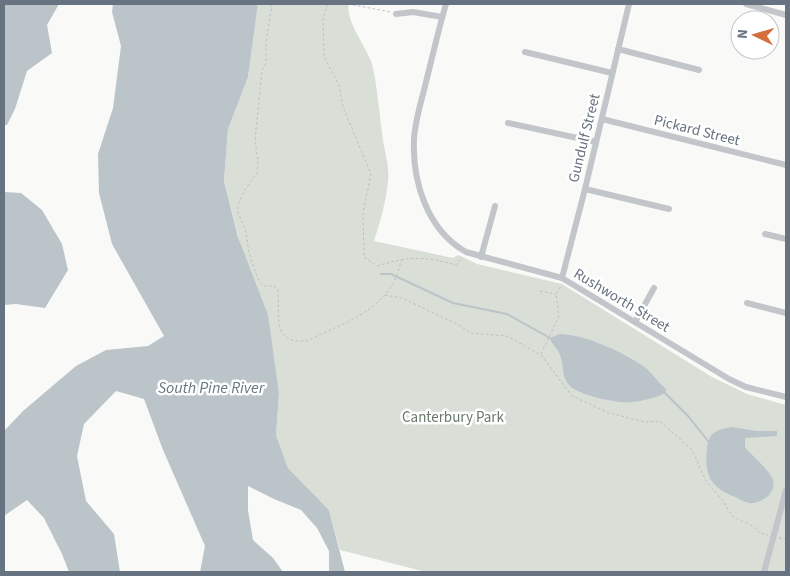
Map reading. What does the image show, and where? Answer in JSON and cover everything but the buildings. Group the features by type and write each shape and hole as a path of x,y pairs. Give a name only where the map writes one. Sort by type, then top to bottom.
{"street":[{"name":"Rushworth Street","path":"446,4 414,138 418,181 424,202 431,217 448,238 457,248 466,252 562,281 635,322 729,379 746,387 786,397"},
{"name":"Gundulf Street","path":"562,281 629,4"},
{"path":"746,4 786,15"},
{"path":"396,14 413,12 442,17"},
{"path":"618,49 700,70"},
{"path":"525,52 612,74"},
{"name":"Pickard Street","path":"602,119 786,165"},
{"path":"508,123 596,142"},
{"path":"585,189 669,209"},
{"path":"481,257 495,206"},
{"path":"765,234 786,239"},
{"path":"635,322 654,288"},
{"path":"747,303 786,313"},
{"path":"764,572 786,490"}],"path":[{"path":"272,4 266,42 266,62 262,70 256,132 257,173 244,191 238,205 238,212 246,232 249,253 256,274 264,286 274,286 278,291 278,320 281,332 288,340 297,342 307,341 362,315 384,295 396,278 402,258"},
{"path":"328,4 323,19 324,57 339,85 343,107 371,174 363,213 364,257 377,266 402,258 432,258 456,265 466,252"},
{"path":"348,4 387,10 396,14"},
{"path":"541,355 559,316 556,294 562,281"},
{"path":"540,292 556,294"},
{"path":"384,295 402,298 459,325 470,333 507,336 541,355 572,396 609,413 645,422 660,421 692,450 706,481 723,501 732,516 754,526 760,533 774,536"}],"green space":[{"name":"Canterbury Park","path":"258,4 349,4 350,18 353,26 372,64 388,166 386,197 374,241 453,258 458,255 477,264 562,284 712,377 747,394 786,405 786,572 426,572 340,550 329,510 288,468 276,435 279,394 224,181 228,129 248,77"}],"water":[{"path":"4,4 59,4 47,25 52,53 27,71 15,109 7,125 4,125"},
{"name":"South Pine River","path":"113,4 258,4 248,77 228,129 224,181 238,237 268,315 279,394 276,435 288,468 329,510 345,572 329,572 329,551 317,528 301,510 248,486 248,510 253,540 273,558 283,572 200,572 205,546 163,450 144,399 116,391 84,424 77,456 86,501 114,534 120,572 69,572 44,518 27,500 4,516 4,431 23,411 76,366 106,350 148,346 164,336 112,244 99,193 98,154 113,108 121,46 112,12"},
{"path":"4,192 21,193 42,210 62,244 68,270 45,308 16,304 4,305"},
{"path":"560,334 593,341 629,357 647,369 666,389 665,393 636,402 617,402 598,398 573,389 566,381 560,355 550,338"},
{"path":"732,427 756,431 777,431 777,436 745,438 745,448 765,468 773,480 773,488 769,495 757,502 748,503 720,489 715,485 708,473 706,458 708,443 712,435 722,429"}],"waterway":[{"path":"381,274 391,274 453,303 507,314 550,338"},
{"path":"665,393 688,416 708,441"}]}
